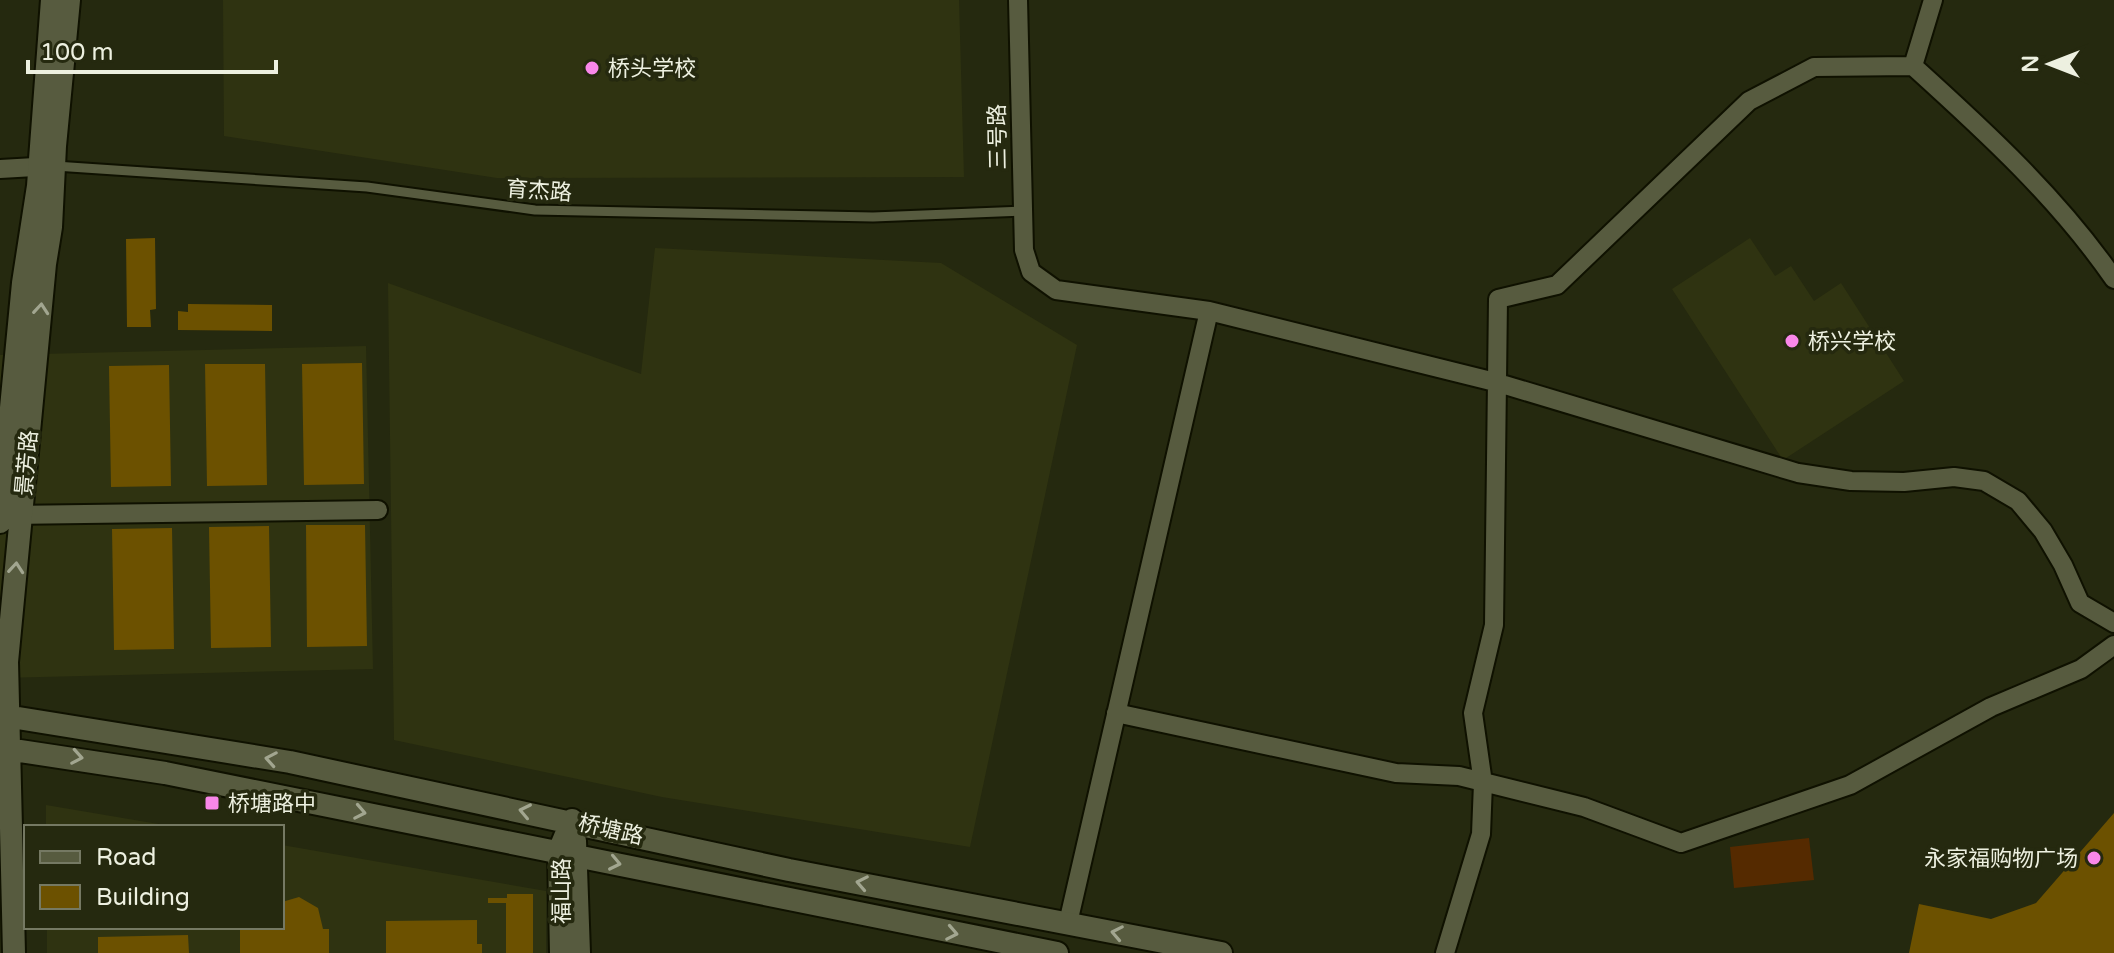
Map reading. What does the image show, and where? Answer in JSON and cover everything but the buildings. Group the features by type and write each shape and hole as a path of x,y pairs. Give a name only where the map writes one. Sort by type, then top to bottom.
{"street":[{"path":"46,167 52,0"},
{"path":"46,167 69,0"},
{"name":"三号路","path":"1018,0 1024,250 1031,272 1056,290 1209,311"},
{"path":"1913,66 1933,0"},
{"path":"1445,953 1481,834 1483,783 1473,713 1494,625 1498,299 1557,285 1749,101 1814,67 1913,66 2008,152 2087,240 2114,279"},
{"path":"0,169 46,167"},
{"name":"景芳路","path":"14,953 4,715 7,662 5,517 46,167"},
{"path":"1068,923 1209,311 1495,382 1798,473 1851,481 1904,482 1954,477 1984,481 2018,501 2043,531 2080,603 2114,623"},
{"path":"5,517 378,510"},
{"path":"1116,713 1396,773 1459,776 1584,807 1681,843 1850,785 1991,707 2081,669 2114,645"},
{"name":"桥塘路","path":"4,715 290,762 572,820 789,870 1221,953"},
{"name":"桥塘路","path":"5,748 165,773 568,853 991,947 1057,953"},
{"name":"福山路","path":"561,953 572,820"},
{"name":"福山路","path":"568,853 579,953"}],"lane":[{"name":"育杰路","path":"46,167 367,187 535,210 873,217 1023,211"}],"shaded area":[{"name":"桥头学校","path":"223,0 959,0 964,177 497,178 224,136"},
{"name":"桥兴学校","path":"1750,238 1775,276 1791,266 1814,301 1841,283 1904,381 1783,460 1672,289"},
{"path":"655,248 941,263 1077,345 970,847 662,797 394,740 388,283 641,374"},
{"path":"366,346 373,669 0,678 0,355"},
{"path":"46,805 164,825 46,825"},
{"path":"1809,838 1814,880 1734,888 1730,847"},
{"path":"284,845 546,891 546,953 47,953 47,929 284,929"}],"place":[{"name":"桥头学校","path":"592,68"},
{"name":"桥兴学校","path":"1792,341"},
{"name":"桥塘路中","path":"212,803"},
{"name":"永家福购物广场","path":"2094,858"}]}
